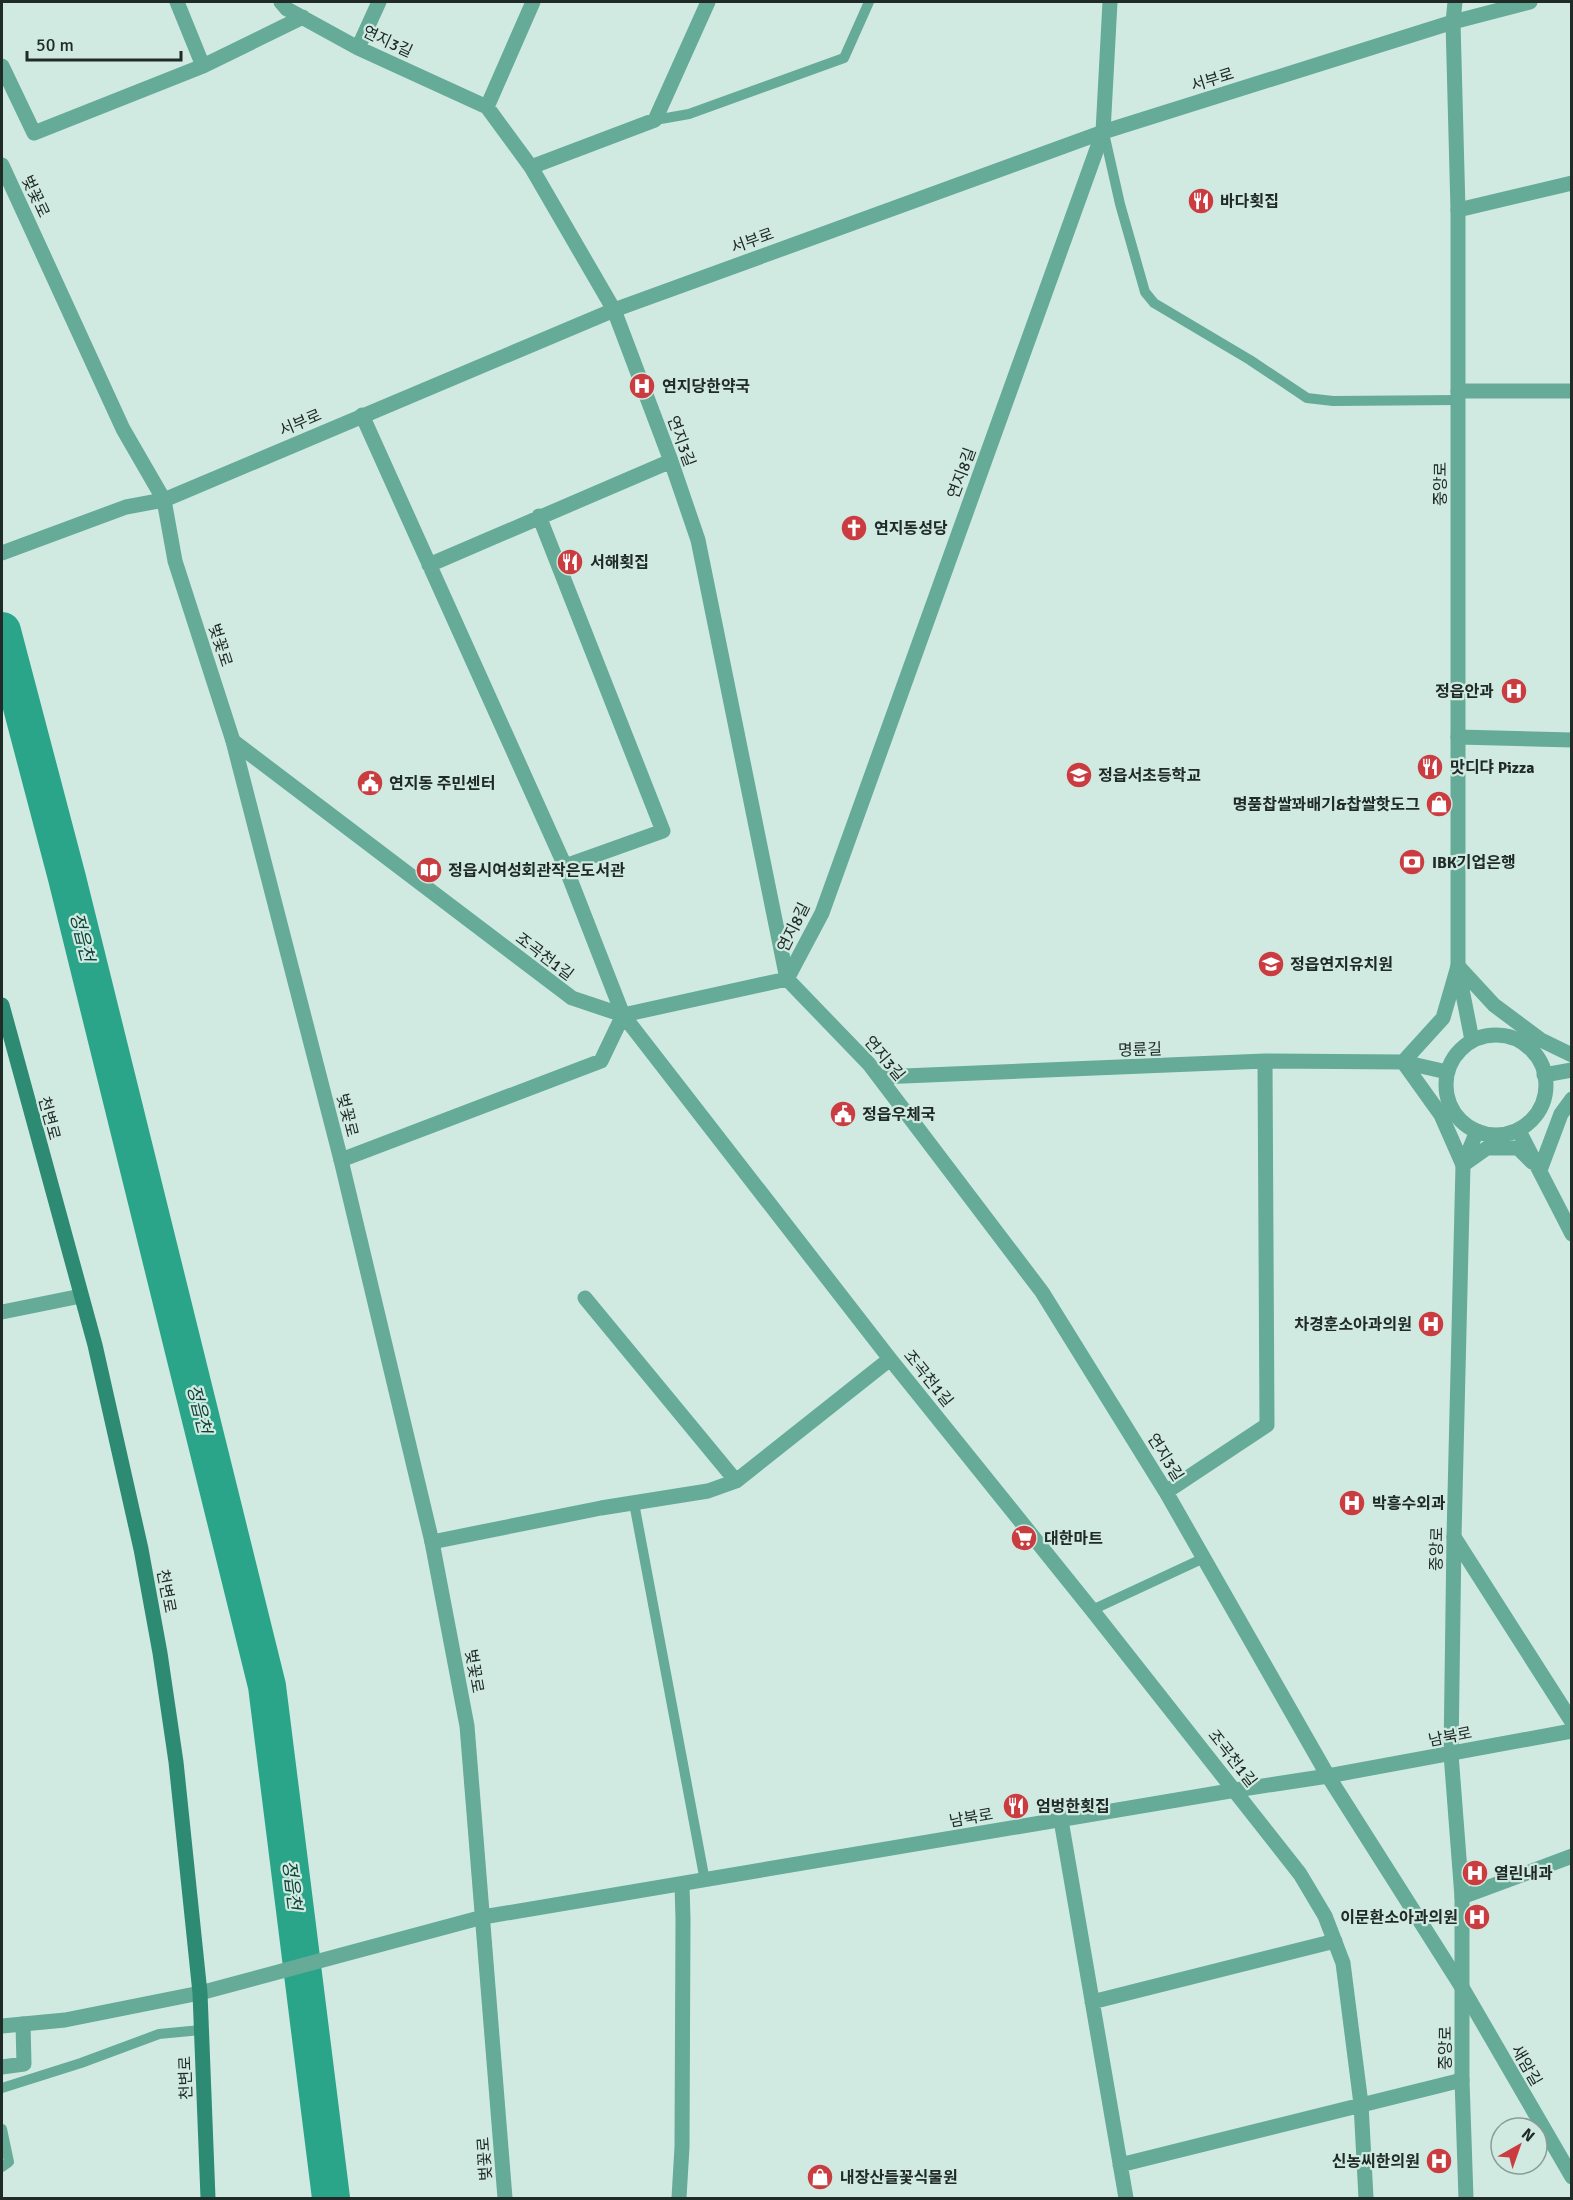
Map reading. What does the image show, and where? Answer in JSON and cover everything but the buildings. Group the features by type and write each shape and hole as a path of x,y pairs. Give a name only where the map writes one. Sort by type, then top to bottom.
{"main road":[{"name":"천변로","path":"2,1005 95,1345 141,1549 160,1653 176,1762 200,1993 208,2199"}],"street":[{"path":"177,2 203,66"},
{"name":"연지3길","path":"281,2 288,9 358,48 487,107 531,167 614,310 698,540 787,979 880,1077 1042,1292 1166,1492 1328,1776 1463,1989"},
{"path":"358,48 379,2"},
{"path":"487,107 533,2"},
{"path":"531,167 655,120 708,2"},
{"name":"연지8길","path":"787,979 822,913 1103,132 1110,2"},
{"name":"중앙로","path":"1455,2 1453,22 1458,210 1458,966"},
{"name":"서부로","path":"2,553 126,507 164,500 614,310 1103,132 1453,22 1530,2"},
{"path":"2,66 34,133 203,66 303,17"},
{"name":"벚꽃로","path":"2,165 123,429 164,500 175,561 233,741 341,1160 432,1542 467,1726 505,2199"},
{"path":"1458,210 1572,183"},
{"path":"1458,396 1572,391"},
{"path":"362,415 565,866 623,1014 787,979"},
{"path":"429,564 671,461"},
{"path":"539,516 663,831 565,866"},
{"path":"1458,737 1572,740"},
{"name":"조곡천1길","path":"233,741 572,998 623,1014 890,1359 1236,1790 1300,1874 1324,1916 1343,1963 1361,2104 1366,2199"},
{"path":"1458,966 1472,1040"},
{"path":"1458,966 1494,1005 1541,1040 1572,1055"},
{"path":"1458,966 1443,1018 1403,1062 1441,1115 1463,1165"},
{"name":"벚꽃로","path":"341,1160 601,1061 623,1014"},
{"path":"1500,1034 1520,1040 1537,1057 1544,1074 1547,1091 1541,1108 1519,1131 1503,1136 1484,1134 1467,1125 1453,1110 1445,1092 1447,1072 1458,1051 1472,1040 1481,1035 1500,1034"},
{"path":"1166,1492 1267,1425 1265,1061"},
{"name":"명륜길","path":"880,1077 1265,1061 1403,1062 1447,1072"},
{"path":"1544,1074 1572,1070"},
{"path":"1540,1170 1561,1114 1572,1099"},
{"path":"1463,1165 1477,1131"},
{"path":"1519,1131 1572,1234"},
{"path":"1463,1165 1487,1148 1518,1149 1540,1170"},
{"name":"중앙로","path":"1463,1165 1451,1754 1462,1897 1463,2197"},
{"path":"2,1312 81,1296"},
{"path":"585,1298 736,1481"},
{"path":"432,1542 708,1491 736,1481 890,1359"},
{"path":"1454,1537 1572,1722"},
{"name":"남북로","path":"2,2026 65,2019 200,1993 483,1917 1328,1776 1572,1731"},
{"path":"1061,1820 1126,2199"},
{"path":"1462,1897 1572,1856"},
{"path":"679,2199 682,2146 684,1919 682,1885"},
{"path":"1092,2002 1335,1941"},
{"name":"새암길","path":"1463,1989 1566,2156 1572,2177"},
{"path":"2,2067 24,2064 23,2024"},
{"path":"1120,2165 1462,2079"}],"lane":[{"path":"655,120 689,114 844,58 869,2"},
{"path":"1103,132 1120,204 1145,292 1154,303 1250,360 1307,398 1333,401 1458,396"},
{"path":"634,1503 705,1881"},
{"path":"1092,1610 1204,1558"},
{"path":"2,2088 81,2063 159,2034 201,2030"},
{"path":"2,2129 9,2162 2,2167"}],"waterway":[{"name":"정읍천","path":"2,631 67,878 267,1686 331,2198"}],"place":[{"name":"바다횟집","path":"1201,201"},
{"name":"연지당한약국","path":"642,386"},
{"name":"연지동성당","path":"854,528"},
{"name":"서해횟집","path":"570,562"},
{"name":"정읍안과","path":"1514,691"},
{"name":"맛디댜 Pizza","path":"1430,767"},
{"name":"정읍서초등학교","path":"1079,775"},
{"name":"연지동 주민센터","path":"370,783"},
{"name":"명품찹쌀꽈배기&찹쌀핫도그","path":"1439,804"},
{"name":"IBK기업은행","path":"1412,862"},
{"name":"정읍시여성회관작은도서관","path":"429,870"},
{"name":"정읍연지유치원","path":"1271,964"},
{"name":"정읍우체국","path":"843,1114"},
{"name":"차경훈소아과의원","path":"1431,1324"},
{"name":"박흥수외과","path":"1352,1503"},
{"name":"대한마트","path":"1024,1538"},
{"name":"엄벙한횟집","path":"1016,1806"},
{"name":"열린내과","path":"1475,1873"},
{"name":"이문환소아과의원","path":"1477,1917"},
{"name":"신농씨한의원","path":"1439,2161"},
{"name":"내장산들꽃식물원","path":"820,2177"}]}
